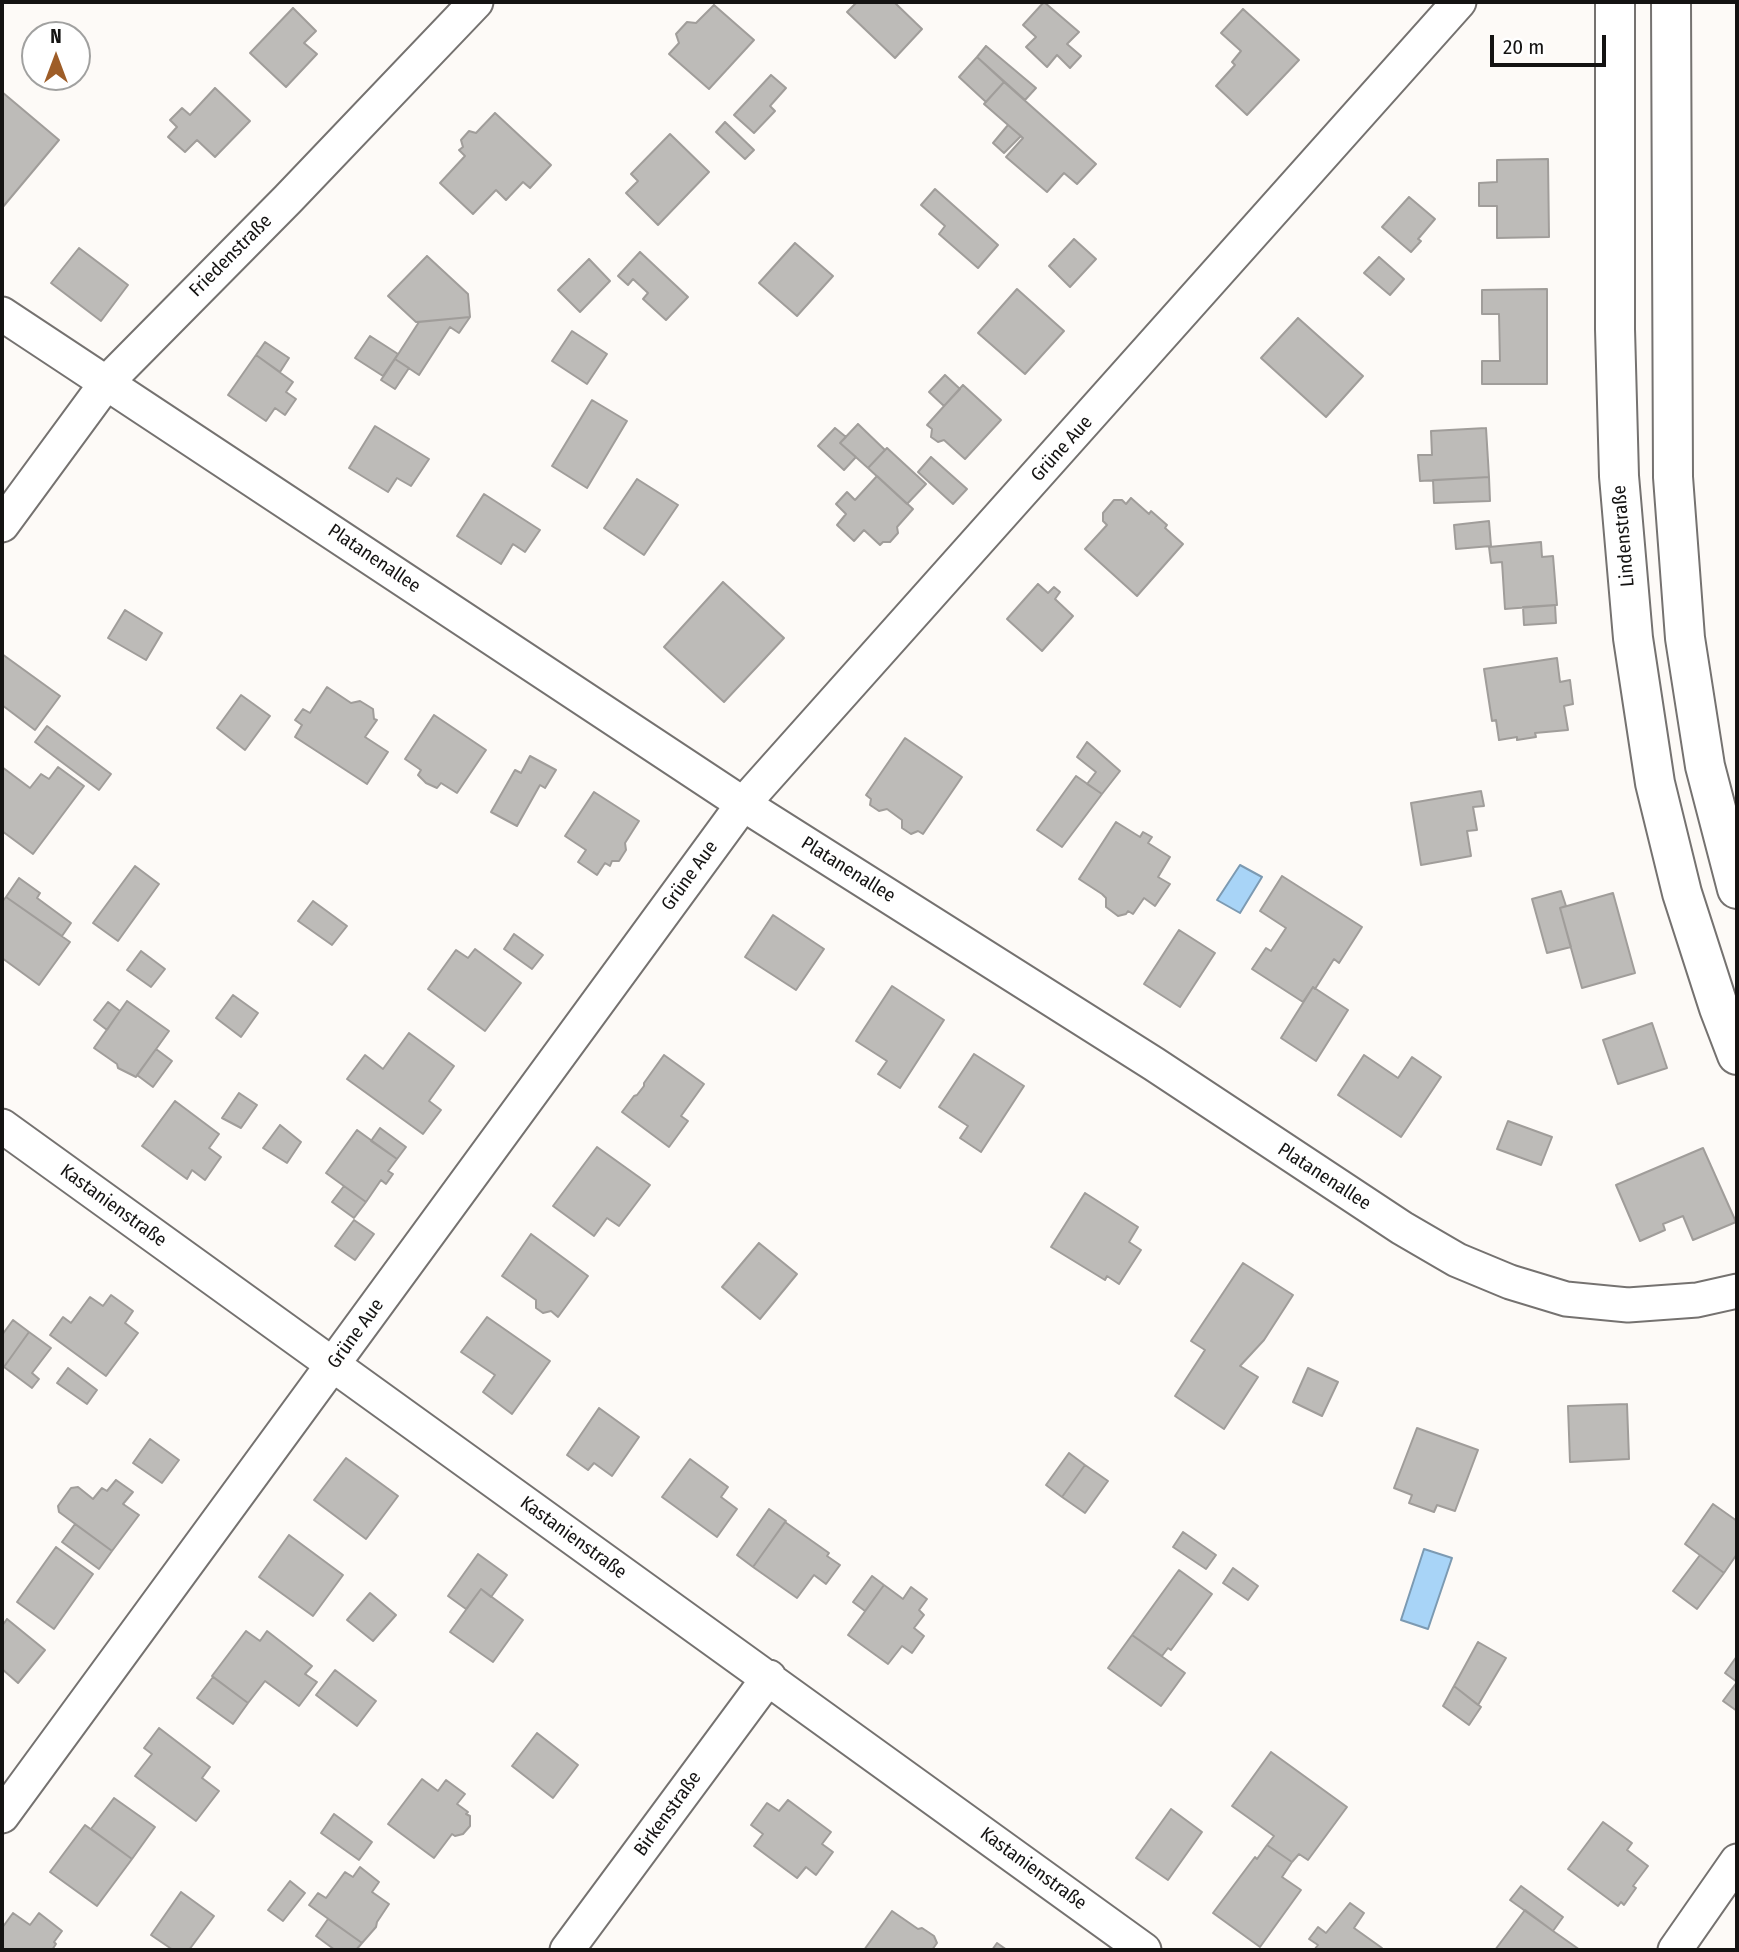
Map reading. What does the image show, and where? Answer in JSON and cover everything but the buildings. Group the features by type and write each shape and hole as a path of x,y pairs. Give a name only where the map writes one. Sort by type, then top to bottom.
{"street":[{"name":"Friedenstraße","path":"2,525 107,382 288,199 476,2"},
{"name":"Grüne Aue","path":"2,1816 743,804 1459,2"},
{"name":"Lindenstraße","path":"1615,2 1619,476 1633,638 1655,783 1682,893 1737,1055"},
{"path":"1671,2 1673,477 1685,638 1701,741 1737,889"},
{"name":"Platanenallee","path":"2,314 743,804 1154,1064 1402,1228 1457,1260 1510,1282 1566,1299 1628,1305 1697,1300 1737,1292"},
{"name":"Kastanienstraße","path":"2,1126 1144,1950"},
{"name":"Birkenstraße","path":"567,1950 769,1677"},
{"path":"1675,1950 1737,1861"}],"water":[{"path":"1240,865 1262,877 1240,913 1217,900"},
{"path":"1424,1549 1452,1558 1428,1629 1401,1620"}]}
